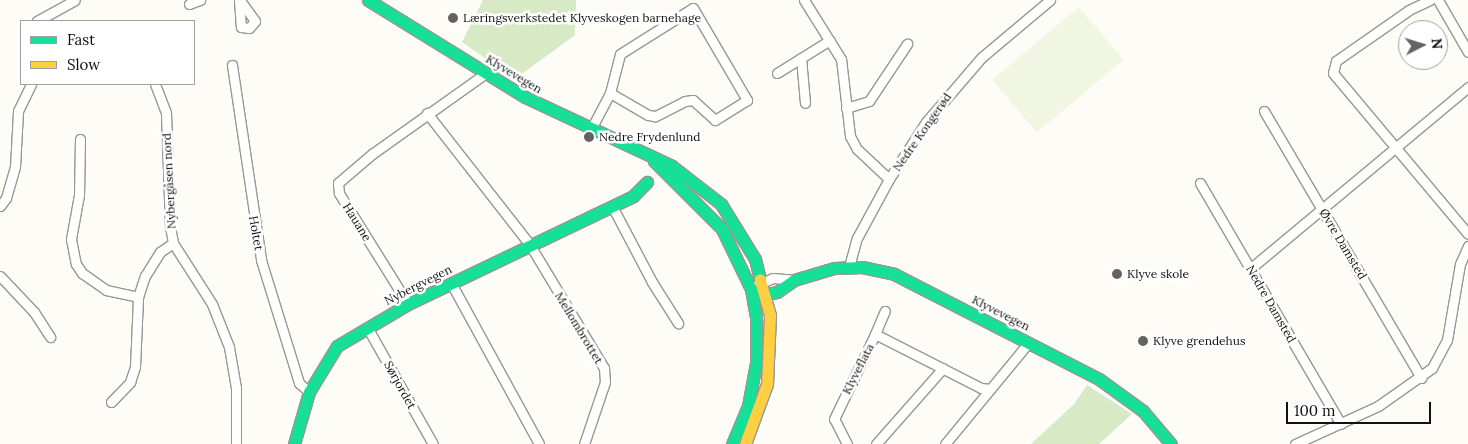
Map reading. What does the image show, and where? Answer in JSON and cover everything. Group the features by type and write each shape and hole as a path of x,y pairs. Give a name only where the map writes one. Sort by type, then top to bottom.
{"main road":[{"name":"Klyvevegen","path":"368,0 547,109 652,159 672,166 721,204 747,242 763,281 771,340 767,384 746,444"},
{"name":"Klyvevegen","path":"652,159 722,229 738,255 751,289 756,316 756,363 748,406 732,444"},
{"name":"Nybergvegen","path":"294,444 309,392 337,346 408,304 634,196 647,182"},
{"name":"Klyvevegen","path":"766,294 788,287 794,280 849,267 876,268 894,274 1068,361 1120,393 1143,411 1171,444"},
{"path":"751,289 766,294"}],"street":[{"path":"39,20 75,0"},
{"path":"189,4 200,0"},
{"path":"804,0 841,59 850,136 857,149 889,179"},
{"name":"Nedre Kongerød","path":"849,267 853,247 889,179 951,90 982,58 1050,0"},
{"path":"1430,0 1409,10 1336,61 1332,68 1335,76 1468,234"},
{"path":"1438,0 1468,52"},
{"path":"591,129 610,93 620,54 692,8 747,100 715,120 693,100 685,101 655,116 648,115 610,93"},
{"path":"776,73 830,40"},
{"path":"846,108 869,101 907,44"},
{"path":"800,58 805,103"},
{"name":"Holtet","path":"232,64 261,260 300,383 309,392"},
{"name":"Hauane","path":"408,304 339,193 338,183 342,177 427,113 486,73"},
{"path":"0,206 6,198 15,167 18,111 31,85"},
{"name":"Nybergåsen nord","path":"155,85 166,114 170,227 173,243 212,304 230,347 236,388 236,444"},
{"path":"1251,268 1468,87"},
{"name":"Øvre Damsted","path":"1264,111 1421,378"},
{"path":"427,113 530,245"},
{"path":"80,139 79,195 72,239 76,264 82,273 106,290 138,297"},
{"name":"Nedre Damsted","path":"1200,184 1341,424"},
{"path":"612,206 652,282 678,322"},
{"path":"111,402 130,382 135,367 138,297 150,266 173,243"},
{"name":"Mellombrottet","path":"530,245 606,375 584,444"},
{"path":"1296,444 1385,402 1421,378 1438,360 1447,340 1460,264 1468,246"},
{"path":"0,276 34,312 50,337"},
{"name":"Klyvevegen","path":"751,289 763,281 786,277 794,280"},
{"path":"451,283 539,444"},
{"path":"875,334 885,311"},
{"name":"Sørjordet","path":"367,327 433,444"},
{"name":"Klyveflata","path":"847,444 834,418 875,334 990,389"},
{"path":"945,444 1028,342"},
{"path":"876,444 943,368"}],"green space":[{"path":"483,0 576,0 575,35 515,79 462,42"},
{"path":"1079,7 1123,60 1037,132 992,80"},
{"path":"1087,385 1132,414 1099,444 1031,444 1074,404"}],"traffic: fast":[{"path":"368,0 525,97 672,166 721,204 755,259 760,279"},
{"path":"654,161 722,229 751,289 756,316 756,363 748,406 732,444"},
{"path":"294,444 309,392 337,346 408,304 633,196 647,182"},
{"path":"751,289 766,294 777,292 794,280 834,268 862,267 894,274 1099,379 1143,411 1171,444"}],"traffic: slow":[{"path":"745,444 767,384 770,315 760,279"}],"place":[{"name":"Læringsverkstedet Klyveskogen barnehage","path":"453,18"},
{"name":"Nedre Frydenlund","path":"589,137"},
{"name":"Klyve skole","path":"1117,274"},
{"name":"Klyve grendehus","path":"1143,341"}]}
